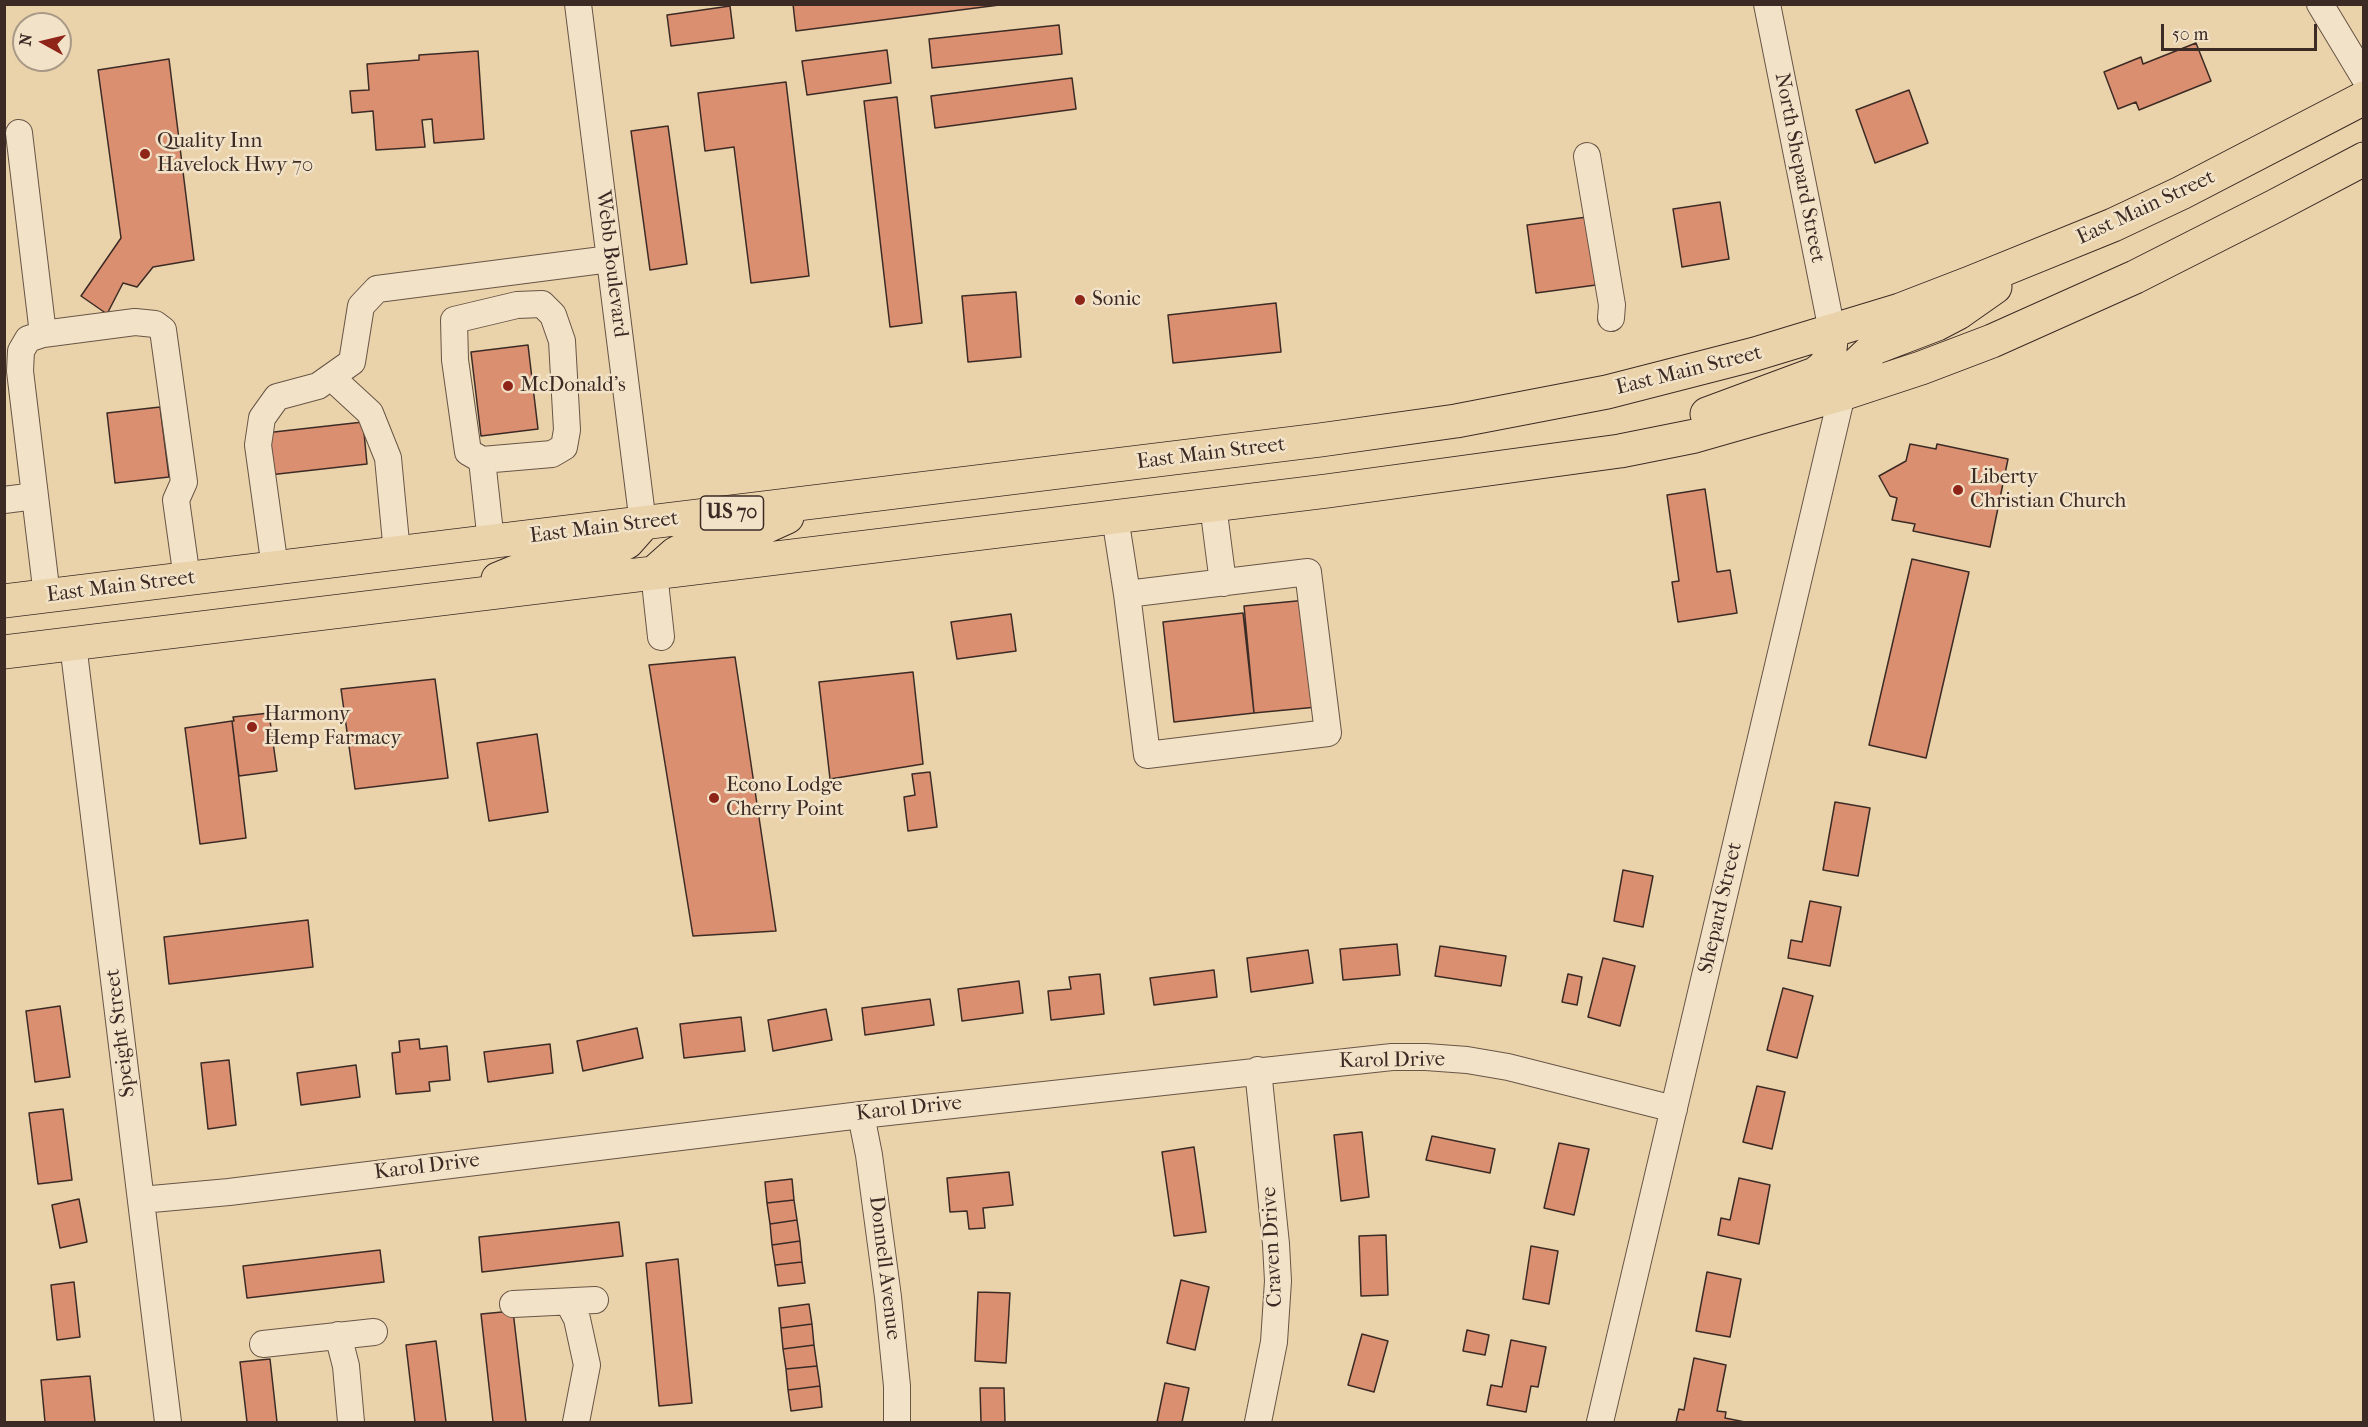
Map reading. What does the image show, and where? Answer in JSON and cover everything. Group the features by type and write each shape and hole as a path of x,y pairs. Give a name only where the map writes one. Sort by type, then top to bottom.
{"main road":[{"name":"East Main Street","path":"4,601 1320,440 1456,421 1607,392 1832,332 1900,310 2042,255 2181,193 2364,98"},
{"path":"4,652 1327,491 1620,451 1695,436 1842,394 1982,345 2064,310 2205,242 2364,159"},
{"path":"1842,394 1853,368 1874,348 1937,324 1958,313 2042,255"},
{"path":"1620,451 1730,404 1815,374 1824,367 1829,358 1832,332"},
{"path":"1320,440 1327,491"},
{"path":"654,573 665,562 686,548 714,539 754,532 821,502"},
{"path":"453,598 530,566 606,554 627,542 643,524"}],"street":[{"name":"Webb Boulevard","path":"578,4 643,524"},
{"name":"North Shepard Street","path":"1767,4 1832,332"},
{"path":"2320,4 2364,77"},
{"path":"19,132 43,334"},
{"path":"1587,156 1612,305 1611,318"},
{"path":"275,568 258,446 262,418 278,397 318,386 352,362 361,306 377,289 610,259"},
{"path":"449,279 454,320 455,360 468,452 482,459 552,454 564,447 567,430 562,341 553,315 542,304 517,305 454,320"},
{"path":"47,596 35,496 14,396 20,371 21,351 28,339 43,334 135,322 155,324 163,330 184,482 176,500 187,579"},
{"path":"331,377 370,413 388,458 397,554"},
{"name":"Shepard Street","path":"1600,1422 1842,394"},
{"path":"482,459 490,542"},
{"path":"4,500 35,496"},
{"path":"1213,505 1224,582"},
{"path":"1116,517 1147,756 1328,733 1308,572 1127,594"},
{"path":"654,573 662,638"},
{"name":"Speight Street","path":"73,644 168,1422"},
{"name":"Karol Drive","path":"141,1200 861,1115 1392,1057 1467,1060 1508,1067 1674,1109"},
{"name":"Craven Drive","path":"1258,1070 1278,1281 1274,1342 1258,1422"},
{"name":"Donnell Avenue","path":"861,1115 888,1297 897,1386 897,1422"},
{"path":"513,1304 595,1300"},
{"path":"568,1302 577,1319 586,1365 576,1422"},
{"path":"263,1344 374,1332"},
{"path":"338,1335 346,1366 351,1422"}],"building":[{"path":"793,4 1007,4 796,31"},
{"path":"730,6 734,38 671,46 667,15"},
{"path":"1059,25 1062,54 932,68 929,39"},
{"path":"2196,43 2211,81 2139,110 2136,102 2118,109 2104,72 2141,57 2143,64"},
{"path":"887,50 891,83 807,95 802,61"},
{"path":"478,51 484,139 434,143 432,119 422,120 425,147 376,150 373,111 352,113 350,91 369,90 367,64 419,60 419,55"},
{"name":"Quality Inn Havelock Hwy 70","path":"169,59 194,260 153,267 137,287 123,283 107,314 81,296 121,238 98,70"},
{"path":"1072,78 1076,109 935,128 931,96"},
{"path":"786,82 809,276 751,283 734,147 705,151 698,93"},
{"path":"1909,90 1928,143 1875,163 1856,110"},
{"path":"897,97 922,323 890,327 864,101"},
{"path":"668,126 687,264 650,270 631,131"},
{"path":"1720,202 1729,259 1682,267 1673,209"},
{"path":"1587,217 1596,285 1536,293 1527,225"},
{"path":"1016,292 1021,357 968,362 962,296"},
{"path":"1276,303 1281,352 1173,363 1168,315"},
{"path":"528,345 538,429 481,436 471,352"},
{"path":"160,407 169,477 115,483 107,413"},
{"path":"363,422 367,464 269,475 265,433"},
{"path":"1910,444 1936,449 1937,444 2008,459 1990,547 1913,531 1915,524 1892,520 1897,498 1890,496 1879,476 1906,461"},
{"path":"1705,489 1717,572 1730,570 1737,613 1678,622 1672,582 1679,581 1667,495"},
{"path":"1912,559 1969,572 1926,758 1869,745"},
{"path":"1307,600 1317,707 1254,713 1244,606"},
{"path":"1243,613 1254,713 1174,722 1163,622"},
{"path":"1011,614 1016,651 957,659 951,622"},
{"name":"Econo Lodge Cherry Point","path":"735,657 776,931 693,936 649,665"},
{"path":"913,672 923,764 830,779 819,682"},
{"path":"435,679 448,778 355,789 341,689"},
{"path":"269,713 277,771 239,776 233,717"},
{"path":"232,721 246,838 200,844 185,728"},
{"path":"537,734 548,812 489,821 477,743"},
{"path":"930,772 937,827 908,831 904,797 915,795 912,774"},
{"path":"1835,802 1870,808 1858,876 1823,870"},
{"path":"1623,870 1653,876 1643,927 1614,921"},
{"path":"1810,901 1841,907 1830,966 1788,958 1791,940 1802,942"},
{"path":"308,920 313,967 169,984 164,937"},
{"path":"1397,944 1400,975 1343,980 1340,949"},
{"path":"1440,946 1506,956 1501,986 1435,976"},
{"path":"1308,950 1313,983 1251,992 1247,958"},
{"path":"1603,958 1635,966 1620,1026 1588,1017"},
{"path":"1214,970 1217,997 1154,1005 1150,978"},
{"path":"1100,974 1104,1014 1051,1020 1048,991 1071,989 1069,977"},
{"path":"1568,974 1582,977 1577,1005 1562,1002"},
{"path":"1019,981 1023,1013 962,1021 958,989"},
{"path":"1783,988 1813,996 1797,1058 1767,1050"},
{"path":"930,999 934,1025 865,1035 862,1008"},
{"path":"60,1006 70,1077 35,1082 26,1011"},
{"path":"826,1009 832,1040 773,1051 768,1020"},
{"path":"741,1017 745,1051 684,1058 680,1024"},
{"path":"637,1028 643,1058 583,1071 577,1041"},
{"path":"419,1039 420,1049 447,1046 450,1080 429,1082 430,1091 396,1094 392,1053 400,1052 399,1041"},
{"path":"550,1044 553,1073 488,1082 484,1052"},
{"path":"229,1060 236,1125 208,1129 201,1063"},
{"path":"356,1065 360,1097 301,1105 297,1073"},
{"path":"1757,1086 1785,1092 1772,1149 1743,1142"},
{"path":"63,1109 72,1180 38,1184 29,1113"},
{"path":"1362,1132 1369,1197 1341,1201 1334,1135"},
{"path":"1432,1136 1495,1149 1490,1173 1426,1160"},
{"path":"1559,1143 1589,1149 1574,1215 1544,1208"},
{"path":"1194,1147 1206,1232 1174,1236 1162,1152"},
{"path":"1009,1172 1013,1205 983,1208 985,1228 969,1229 967,1211 950,1212 947,1178"},
{"path":"1739,1178 1770,1185 1759,1244 1718,1235 1721,1218 1730,1220"},
{"path":"792,1179 794,1200 767,1203 765,1182"},
{"path":"79,1199 87,1242 60,1248 52,1205"},
{"path":"794,1200 797,1220 770,1224 767,1203"},
{"path":"797,1220 800,1241 772,1245 770,1224"},
{"path":"619,1222 623,1256 482,1272 479,1237"},
{"path":"1386,1235 1388,1295 1361,1296 1359,1236"},
{"path":"800,1241 802,1262 775,1265 772,1245"},
{"path":"1531,1246 1558,1251 1549,1304 1523,1299"},
{"path":"380,1250 384,1282 247,1298 243,1266"},
{"path":"678,1259 692,1403 659,1406 646,1263"},
{"path":"802,1262 805,1283 778,1286 775,1265"},
{"path":"1707,1272 1741,1279 1730,1337 1696,1331"},
{"path":"1181,1280 1209,1287 1195,1350 1167,1343"},
{"path":"74,1282 80,1337 57,1340 51,1285"},
{"path":"978,1292 1010,1293 1006,1363 975,1361"},
{"path":"809,1304 812,1324 781,1328 779,1308"},
{"path":"513,1311 526,1422 493,1422 481,1314"},
{"path":"812,1324 814,1345 783,1349 781,1328"},
{"path":"1467,1330 1489,1335 1485,1355 1463,1351"},
{"path":"1362,1334 1388,1341 1374,1392 1348,1385"},
{"path":"1511,1340 1546,1347 1538,1387 1531,1386 1526,1412 1487,1405 1491,1385 1502,1387"},
{"path":"436,1341 446,1422 415,1422 406,1345"},
{"path":"814,1345 817,1366 786,1369 783,1349"},
{"path":"1694,1358 1726,1365 1717,1411 1726,1412 1725,1418 1745,1422 1676,1422 1679,1409 1684,1410"},
{"path":"270,1359 277,1422 247,1422 240,1362"},
{"path":"817,1366 820,1386 788,1390 786,1369"},
{"path":"90,1376 95,1422 45,1422 41,1380"},
{"path":"1165,1383 1189,1388 1182,1422 1157,1422"},
{"path":"820,1386 822,1407 791,1411 788,1390"},
{"path":"980,1388 1004,1388 1005,1422 981,1422"}],"place":[{"name":"Quality Inn Havelock Hwy 70","path":"145,154"},
{"name":"Sonic","path":"1080,300"},
{"name":"McDonald's","path":"508,386"},
{"name":"Liberty Christian Church","path":"1958,490"},
{"name":"Harmony Hemp Farmacy","path":"252,727"},
{"name":"Econo Lodge Cherry Point","path":"714,798"}]}
